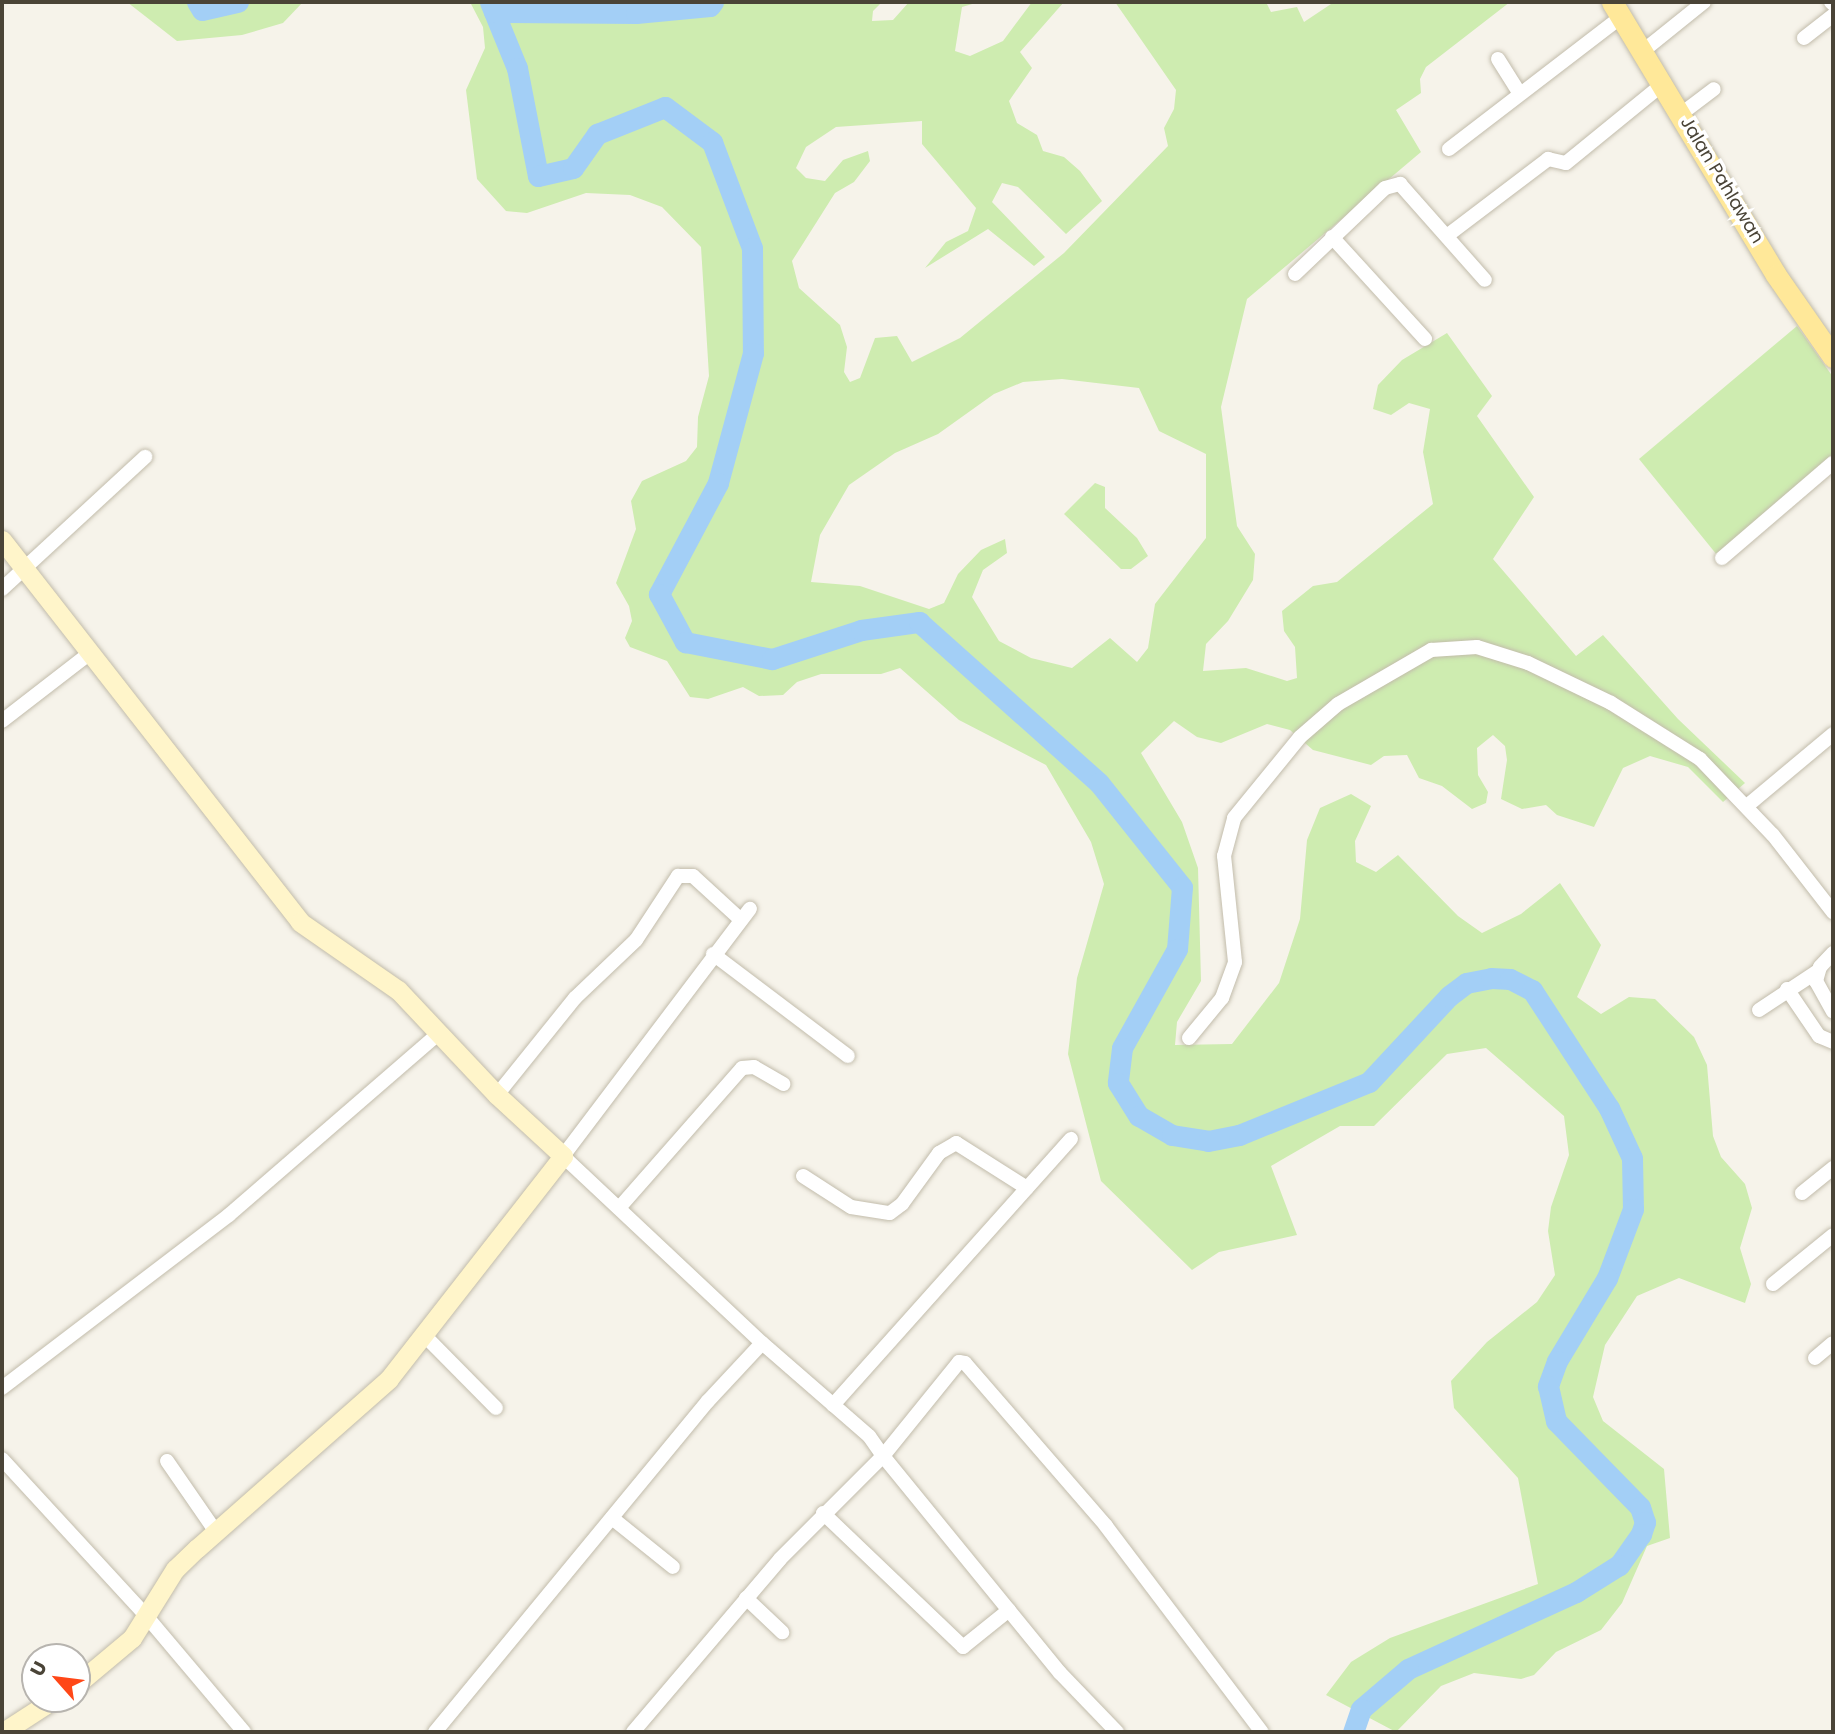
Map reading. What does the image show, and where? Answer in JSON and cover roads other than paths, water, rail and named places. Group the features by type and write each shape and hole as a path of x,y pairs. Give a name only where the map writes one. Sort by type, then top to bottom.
{"main road":[{"name":"Jalan Pahlawan","path":"1617,9 1664,83 1776,275 1833,357"}],"street":[{"path":"1643,51 1704,2"},
{"path":"1449,149 1520,94 1617,9"},
{"path":"1804,38 1833,15"},
{"path":"1497,59 1520,94"},
{"path":"1448,235 1548,159 1566,163 1664,83"},
{"path":"1681,114 1714,89"},
{"path":"1295,274 1385,188 1400,184 1448,235 1485,280"},
{"path":"1332,237 1425,339"},
{"path":"2,589 145,457"},
{"path":"1722,558 1833,463"},
{"path":"2,540 300,922 398,990 497,1095 762,1343 869,1436 1009,1609 1117,1732"},
{"path":"1189,1038 1222,998 1235,962 1224,856 1226,837 1234,818 1300,737 1338,704 1432,650 1477,647 1528,663 1611,703 1700,759 1747,806 1833,912"},
{"path":"2,721 90,653"},
{"path":"1747,806 1833,734"},
{"path":"91,1674 115,1656 148,1618 176,1569 363,1405 425,1336 745,915 693,876 678,876 636,940 575,998 497,1095"},
{"path":"1759,1010 1818,971 1833,953"},
{"path":"713,954 848,1056"},
{"path":"1818,971 1816,981 1833,1012"},
{"path":"1787,989 1819,1036 1833,1042"},
{"path":"2,1388 229,1215 438,1034"},
{"path":"619,1208 742,1068 754,1067 784,1084"},
{"path":"833,1405 1071,1139"},
{"path":"803,1176 851,1207 890,1213 902,1204 939,1153 956,1143 1027,1188"},
{"path":"1802,1193 1833,1168"},
{"path":"1773,1284 1833,1235"},
{"path":"425,1336 496,1408"},
{"path":"435,1732 612,1518 762,1343"},
{"path":"1815,1358 1833,1343"},
{"path":"633,1732 746,1598 823,1513 883,1456 954,1365 965,1363 1107,1526 1262,1732"},
{"path":"2,1459 148,1618 244,1732"},
{"path":"167,1461 216,1532"},
{"path":"823,1513 963,1647 1009,1609"},
{"path":"612,1518 673,1567"},
{"path":"746,1598 782,1632"},
{"path":"3,1732 32,1713"}],"waterway":[{"path":"197,2 202,10 238,2"},
{"path":"490,2 517,68 538,176 573,168 597,134 665,107 712,142 752,248 753,353 718,483 659,594 685,642 772,659 861,630 919,622 1099,783 1182,887 1177,949 1122,1048 1118,1083 1139,1116 1172,1135 1208,1141 1239,1135 1369,1082 1449,996 1466,983 1491,978 1510,979 1532,990 1609,1108 1632,1158 1633,1209 1607,1278 1557,1361 1548,1386 1556,1421 1640,1507 1645,1522 1641,1534 1619,1565 1576,1592 1408,1669 1361,1709 1353,1732"},
{"path":"494,12 636,13 710,6 713,2"}]}
